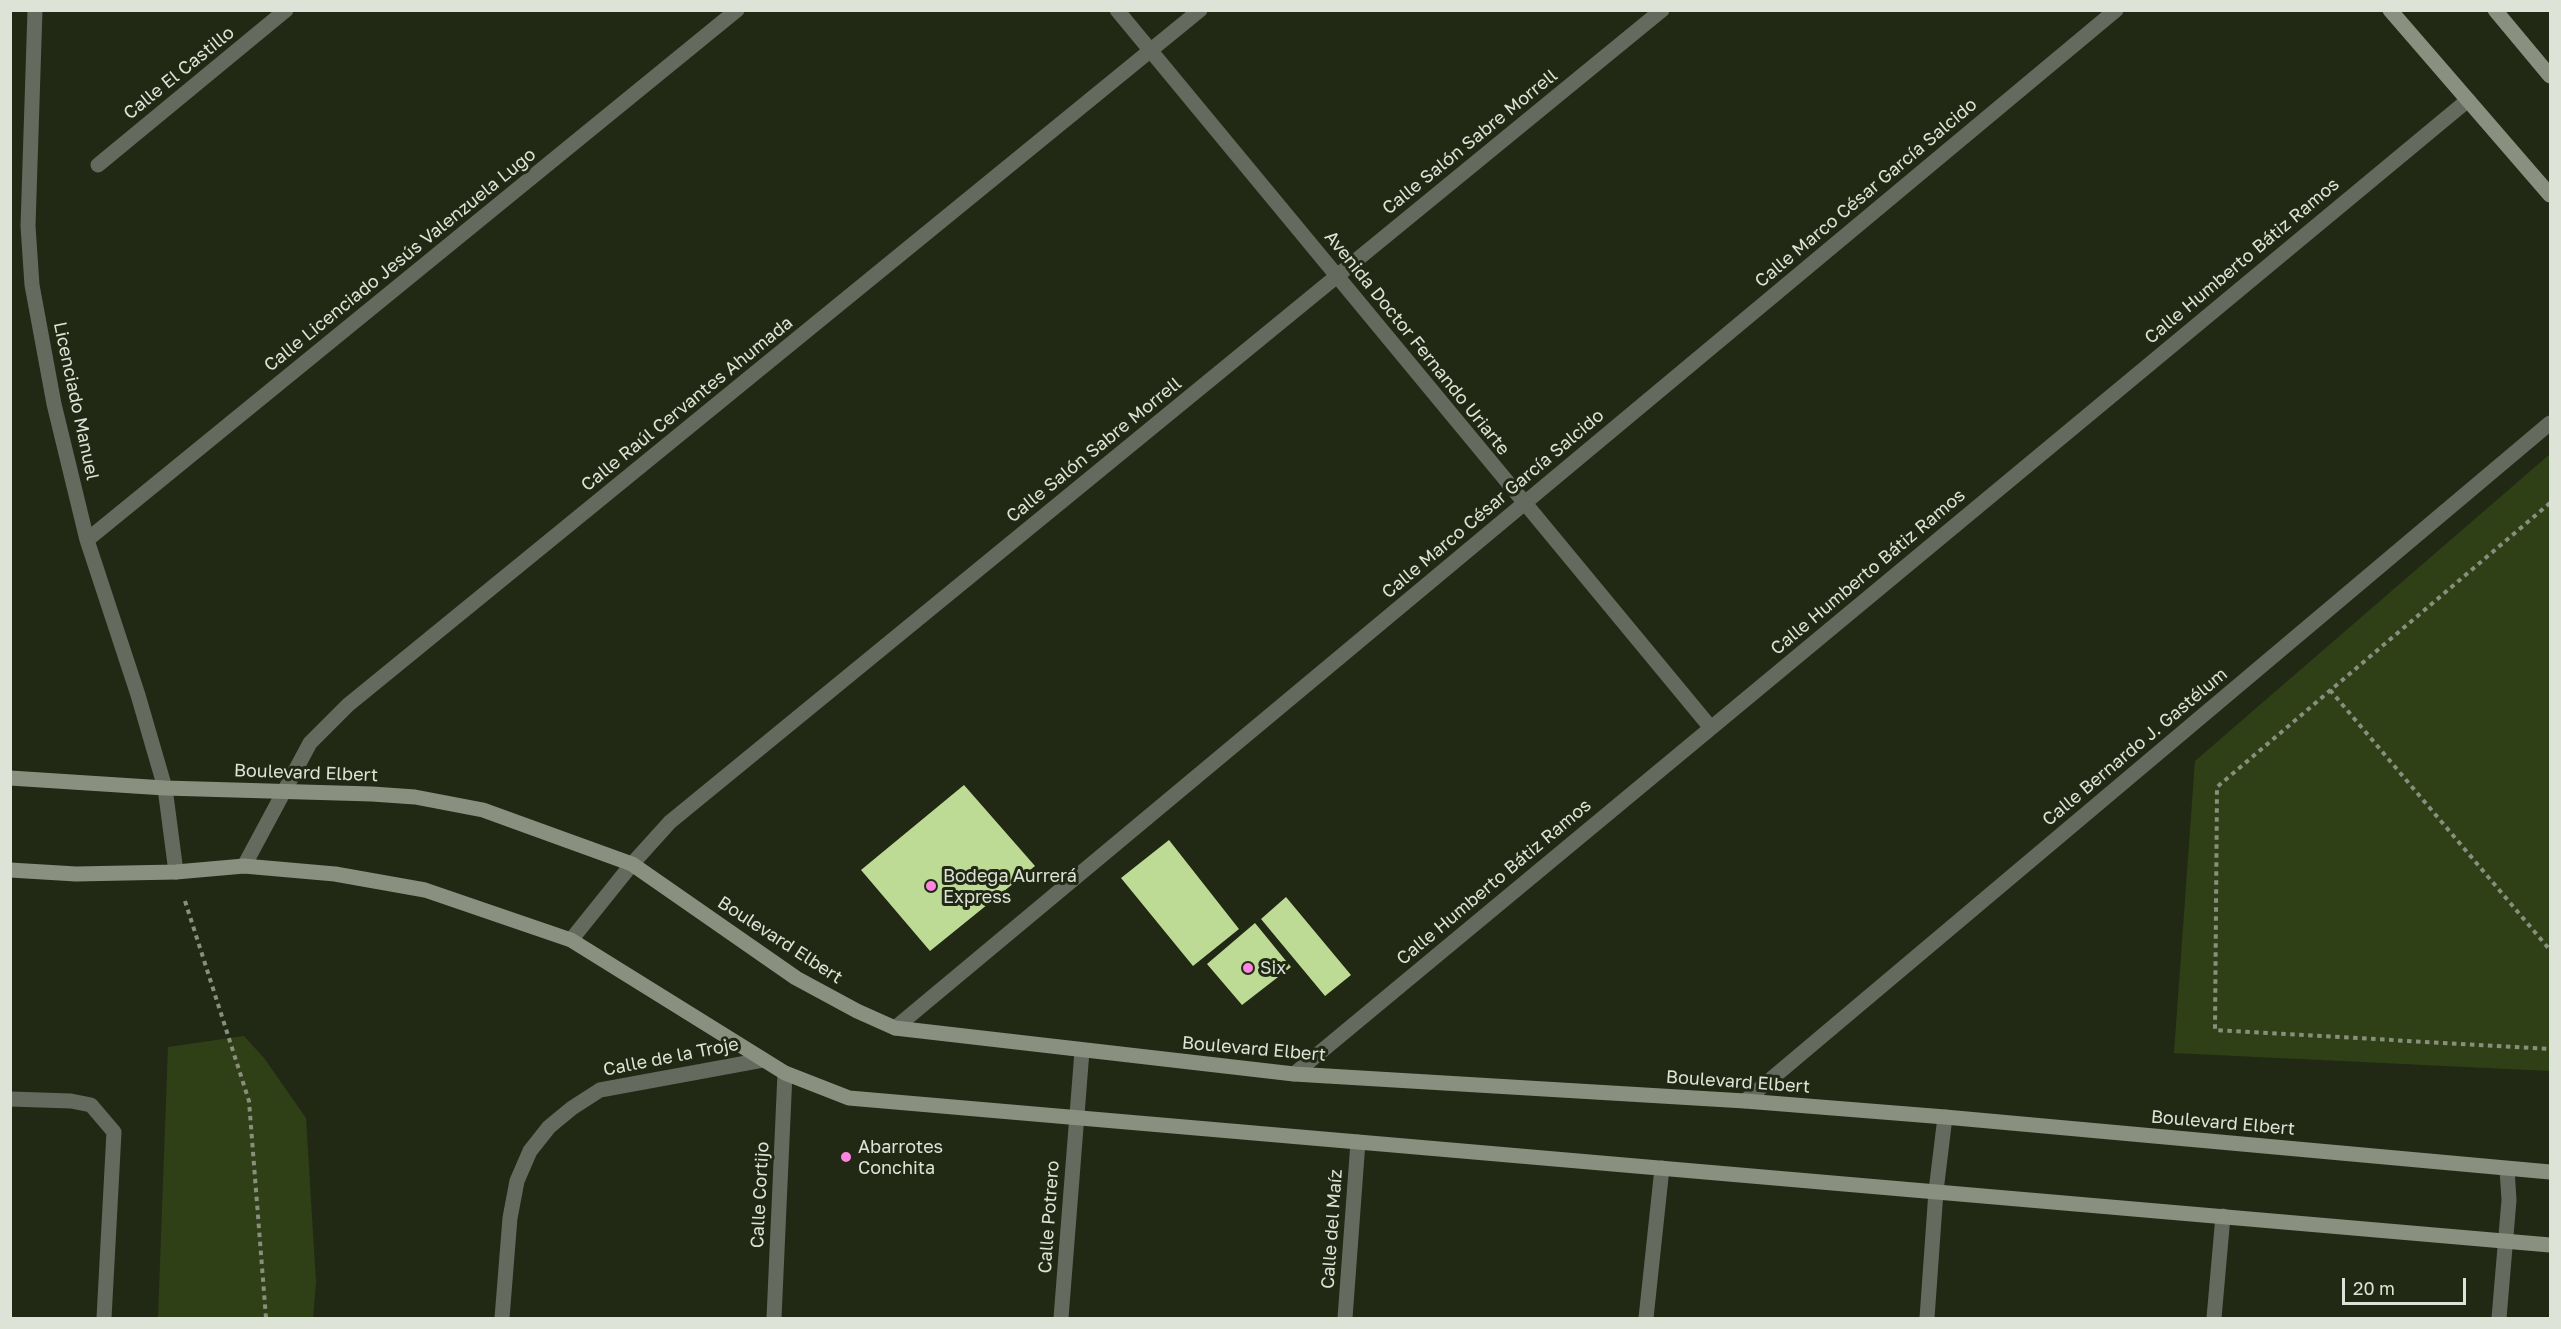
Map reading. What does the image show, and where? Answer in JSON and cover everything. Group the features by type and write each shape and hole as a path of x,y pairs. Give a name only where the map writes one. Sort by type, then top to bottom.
{"street":[{"name":"Licenciado Manuel","path":"35,10 28,226 32,285 54,404 87,540 138,695 165,788 176,872"},
{"name":"Calle Licenciado Jesús Valenzuela Lugo","path":"87,540 737,10"},
{"name":"Avenida Doctor Fernando Uriarte","path":"1117,10 1711,728"},
{"name":"Calle Raúl Cervantes Ahumada","path":"244,866 310,743 348,705 1200,10"},
{"name":"Calle Salón Sabre Morrell","path":"571,940 670,822 1662,10"},
{"name":"Calle Marco César García Salcido","path":"895,1028 2116,10"},
{"path":"2390,10 2550,195"},
{"path":"2495,10 2550,75"},
{"name":"Calle El Castillo","path":"98,165 283,11"},
{"name":"Calle Humberto Bátiz Ramos","path":"1294,1074 2468,100"},
{"name":"Calle Bernardo J. Gastélum","path":"1745,1101 2550,423"},
{"name":"Boulevard Elbert","path":"10,778 165,788 286,790 404,797 464,805 515,819 633,864 796,978 857,1011 895,1028 1294,1074 1745,1101 2550,1172"},
{"path":"10,870 76,874 176,872 244,866 335,874 425,890 571,940 785,1073 849,1098 2550,1245"},
{"name":"Calle Potrero","path":"1061,1318 1082,1051"},
{"name":"Calle de la Troje","path":"502,1318 510,1218 517,1182 530,1150 549,1127 572,1108 600,1090 763,1060"},
{"name":"Calle Cortijo","path":"774,1318 785,1073"},
{"path":"10,1100 71,1101 91,1105 114,1132 104,1318"},
{"path":"1927,1318 1936,1191 1945,1117"},
{"name":"Calle del Maíz","path":"1345,1318 1358,1142"},
{"path":"1646,1318 1662,1167"},
{"path":"2499,1318 2504,1241 2510,1200 2506,1169"},
{"path":"2214,1318 2223,1216"}],"path":[{"path":"2550,504 2217,787 2216,1030 2550,1049"},
{"path":"2330,690 2550,950"},
{"path":"176,872 249,1101 266,1318"}],"green space":[{"path":"2550,454 2550,1071 2174,1053 2195,761"},
{"path":"244,1036 264,1058 306,1118 316,1282 313,1318 158,1318 168,1047"}],"building":[{"path":"964,785 1035,866 930,951 861,870"},
{"path":"1169,840 1239,929 1193,966 1121,878"},
{"path":"1286,897 1351,975 1325,996 1261,919"},
{"path":"1255,923 1291,967 1242,1005 1207,964"}],"place":[{"name":"Bodega Aurrerá Express","path":"931,886"},
{"name":"Six","path":"1248,968"},
{"name":"Abarrotes Conchita","path":"846,1157"}]}
